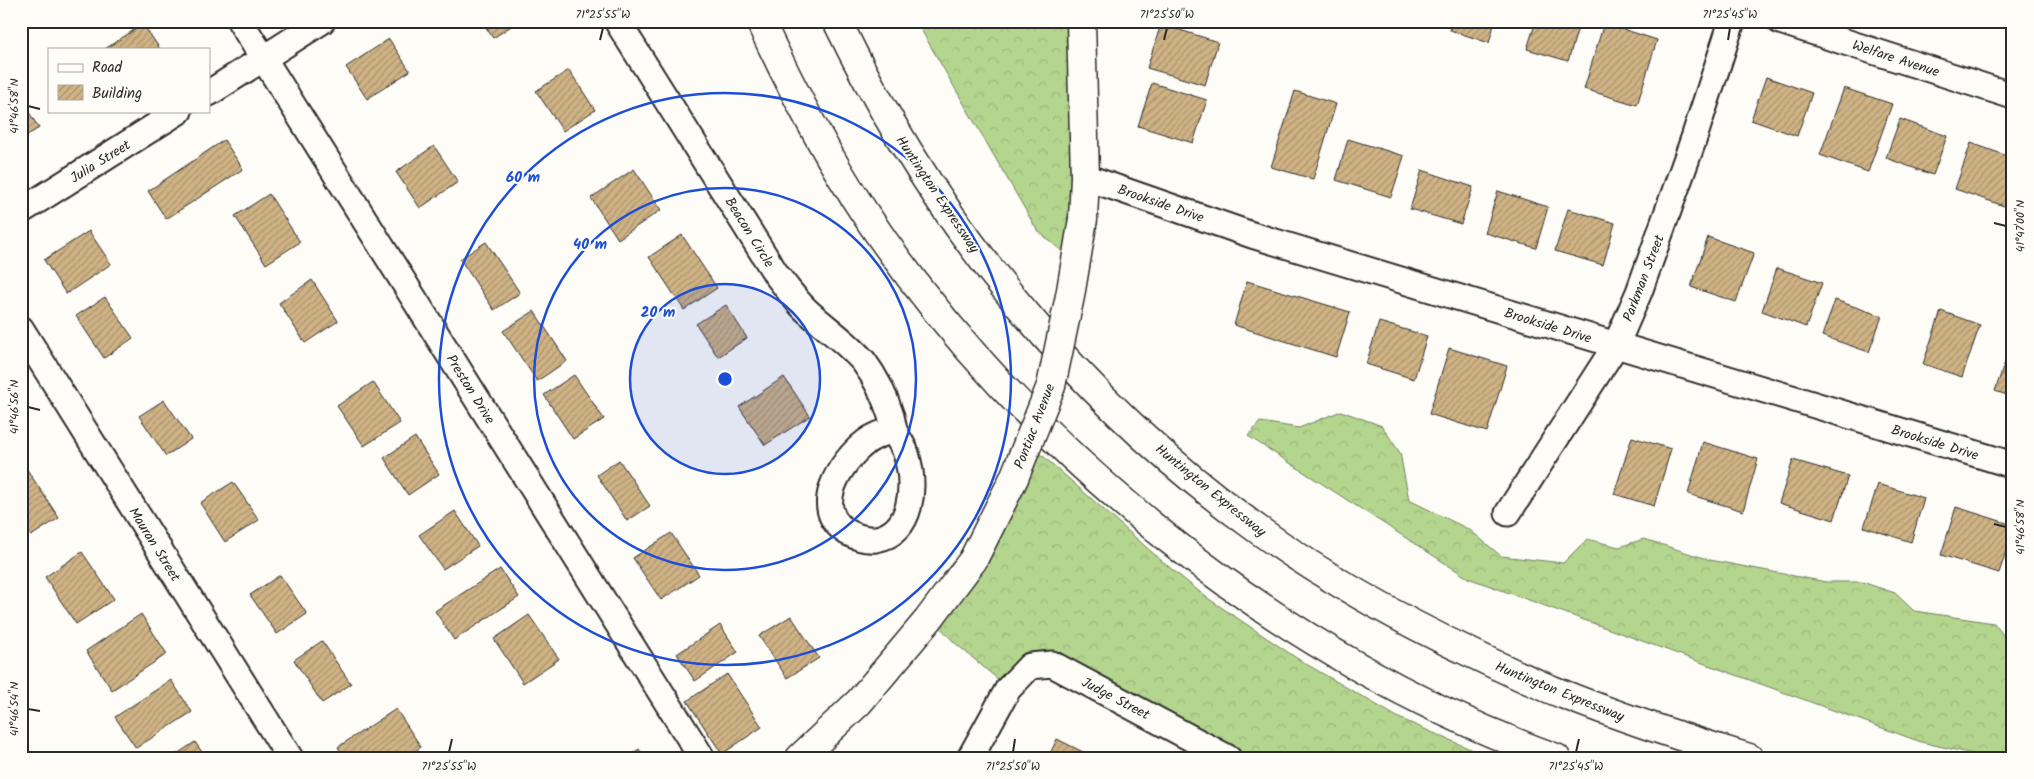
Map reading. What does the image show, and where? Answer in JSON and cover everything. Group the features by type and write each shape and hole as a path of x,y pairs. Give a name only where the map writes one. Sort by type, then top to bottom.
{"main road":[{"path":"760,21 803,110 832,161 864,212 897,259 969,349 1009,392 1092,473 1137,513 1220,578 1276,617 1318,643 1429,704 1479,728 1556,758"},
{"name":"Huntington Expressway","path":"837,21 879,104 911,157 946,211 1010,296 1046,337 1124,418 1213,495 1305,562 1374,602 1457,646 1563,695 1749,758"},
{"name":"Pontiac Avenue","path":"800,758 859,702 928,620 972,560 1014,478 1051,386 1070,296 1083,219 1085,177 1081,21"}],"street":[{"name":"Preston Drive","path":"240,21 702,758"},
{"path":"210,92 322,21"},
{"name":"Beacon Circle","path":"617,21 786,287 806,310 854,352 872,374 887,403 894,430"},
{"name":"Parkman Street","path":"1508,513 1616,346 1639,292 1671,203 1732,21"},
{"name":"Welfare Avenue","path":"1780,21 2013,96"},
{"name":"Julia Street","path":"21,210 177,112"},
{"name":"Brookside Drive","path":"1085,177 1252,235 2013,465"},
{"name":"Mauran Street","path":"21,329 290,758"},
{"name":"Judge Street","path":"970,758 1008,689 1030,666 1052,664 1228,758"}],"green space":[{"path":"916,21 1084,21 1079,266 1037,230"},
{"path":"1341,411 1382,426 1400,453 1409,500 1470,530 1501,556 1563,563 1587,539 1619,547 1644,539 1710,560 1826,582 1862,582 1895,593 1914,611 1994,623 2013,648 2013,758 1990,758 1921,742 1468,578 1248,436 1260,422 1299,428"},
{"path":"1035,452 1043,456 1163,562 1206,597 1301,661 1399,718 1491,758 1233,758 1043,668 1007,687 954,642 939,626"}],"building":[{"path":"482,21 519,21 493,38"},
{"path":"1453,21 1495,21 1489,43 1450,30"},
{"path":"1536,21 1580,21 1568,61 1527,49"},
{"path":"1604,23 1657,40 1637,105 1584,89"},
{"path":"143,24 159,48 107,48"},
{"path":"1161,24 1218,42 1205,85 1147,68"},
{"path":"389,39 410,71 367,99 346,67"},
{"path":"569,70 595,110 563,131 536,91"},
{"path":"1766,77 1812,93 1797,136 1751,120"},
{"path":"1152,83 1207,100 1193,143 1138,126"},
{"path":"1844,88 1892,104 1868,172 1820,155"},
{"path":"1295,91 1336,104 1313,179 1271,167"},
{"path":"21,100 39,128 21,139"},
{"path":"1900,119 1947,136 1933,175 1886,158"},
{"path":"1348,139 1404,156 1391,197 1336,180"},
{"path":"224,140 243,169 166,219 148,191"},
{"path":"1971,143 2013,158 2013,192 2007,207 1955,189"},
{"path":"434,146 458,182 420,208 396,172"},
{"path":"634,169 661,210 618,239 591,198"},
{"path":"1422,170 1473,187 1461,224 1410,209"},
{"path":"1498,191 1548,207 1536,248 1485,233"},
{"path":"269,194 300,242 266,264 235,216"},
{"path":"1568,209 1615,223 1603,265 1555,251"},
{"path":"89,231 111,264 66,294 44,260"},
{"path":"682,235 717,288 684,310 649,257"},
{"path":"1708,237 1754,253 1736,302 1691,287"},
{"path":"486,242 520,293 494,310 460,259"},
{"path":"1777,268 1822,283 1806,327 1762,311"},
{"path":"312,280 338,321 305,343 279,303"},
{"path":"1247,281 1350,312 1336,357 1234,325"},
{"path":"105,297 133,338 104,358 76,316"},
{"path":"1835,300 1882,316 1869,352 1822,336"},
{"path":"726,305 747,338 718,357 696,324"},
{"path":"534,311 567,361 537,381 503,331"},
{"path":"1941,311 1980,325 1962,377 1923,364"},
{"path":"1379,322 1427,336 1414,379 1366,364"},
{"path":"2013,339 2013,397 1995,391"},
{"path":"1449,348 1507,366 1487,432 1429,414"},
{"path":"574,375 604,419 573,439 544,395"},
{"path":"784,377 810,416 765,445 739,407"},
{"path":"373,382 400,423 364,446 337,406"},
{"path":"164,400 191,439 166,456 139,416"},
{"path":"415,437 439,474 408,495 384,458"},
{"path":"1632,437 1671,449 1654,506 1614,494"},
{"path":"1703,442 1758,459 1743,511 1688,494"},
{"path":"619,460 650,506 627,521 597,475"},
{"path":"1793,460 1848,476 1834,520 1779,503"},
{"path":"26,468 59,518 31,536 21,521 21,471"},
{"path":"233,482 259,520 225,542 200,503"},
{"path":"1878,484 1924,498 1911,542 1864,527"},
{"path":"1956,507 2013,525 1999,573 1941,555"},
{"path":"455,511 478,546 443,569 419,535"},
{"path":"671,533 699,575 661,600 633,558"},
{"path":"82,552 114,599 76,624 45,577"},
{"path":"500,569 519,597 454,640 435,611"},
{"path":"280,575 307,614 277,634 250,595"},
{"path":"141,614 167,654 112,690 86,651"},
{"path":"529,615 559,659 523,683 494,639"},
{"path":"791,616 819,658 787,678 759,636"},
{"path":"720,625 738,652 695,681 677,654"},
{"path":"322,641 351,684 322,703 294,660"},
{"path":"727,674 762,727 722,754 687,701"},
{"path":"171,680 192,712 136,748 115,717"},
{"path":"396,709 421,747 405,758 345,758 338,747"},
{"path":"1057,739 1095,758 1048,758"},
{"path":"195,742 206,758 171,758"},
{"path":"639,749 645,758 626,758"}]}
